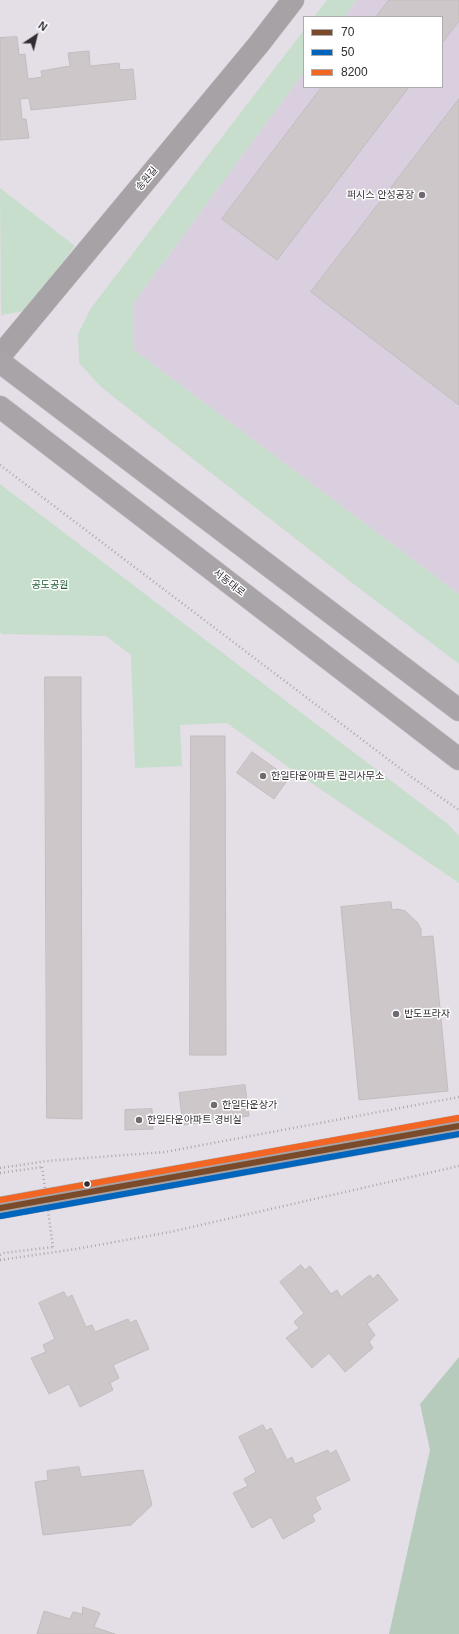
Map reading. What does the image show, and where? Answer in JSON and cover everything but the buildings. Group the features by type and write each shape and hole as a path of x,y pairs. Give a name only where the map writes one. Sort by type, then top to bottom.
{"main road":[{"path":"0,362 459,710"},
{"name":"서동대로","path":"0,407 459,759"}],"street":[{"name":"송원길","path":"0,356 254,50 293,0"},
{"path":"0,1208 459,1126"}],"path":[{"path":"0,465 404,771 459,810"},
{"path":"0,1168 47,1161 165,1152 459,1097"},
{"path":"0,1260 76,1249 170,1232 459,1166"},
{"path":"0,1173 42,1167 53,1248 4,1253 0,1255"}],"shaded area":[{"path":"357,0 459,0 459,594 134,350 134,302 303,73 303,88 443,88 443,16 345,16"}],"green space":[{"path":"327,0 357,0 345,16 315,16"},
{"path":"303,31 303,73 134,302 134,350 459,594 459,664 351,582 101,387 79,363 78,334 91,308"},
{"path":"0,188 75,246 25,311 1,315"},
{"name":"공도공원","path":"0,484 448,824 459,836 459,883 301,776 227,723 180,725 182,766 135,768 131,655 106,636 2,634 0,632"},
{"path":"459,1357 459,1634 389,1634 430,1450 420,1404"}],"transit line":[{"name":"8200","path":"0,1200 458,1118"},
{"name":"70","path":"0,1208 459,1126"},
{"name":"50","path":"1,1216 459,1134"}],"place":[{"name":"퍼시스 안성공장","path":"422,195"},
{"name":"한일타운아파트 관리사무소","path":"263,776"},
{"name":"반도프라자","path":"396,1014"},
{"name":"한일타운상가","path":"214,1105"},
{"name":"한일타운아파트 경비실","path":"139,1120"}]}
